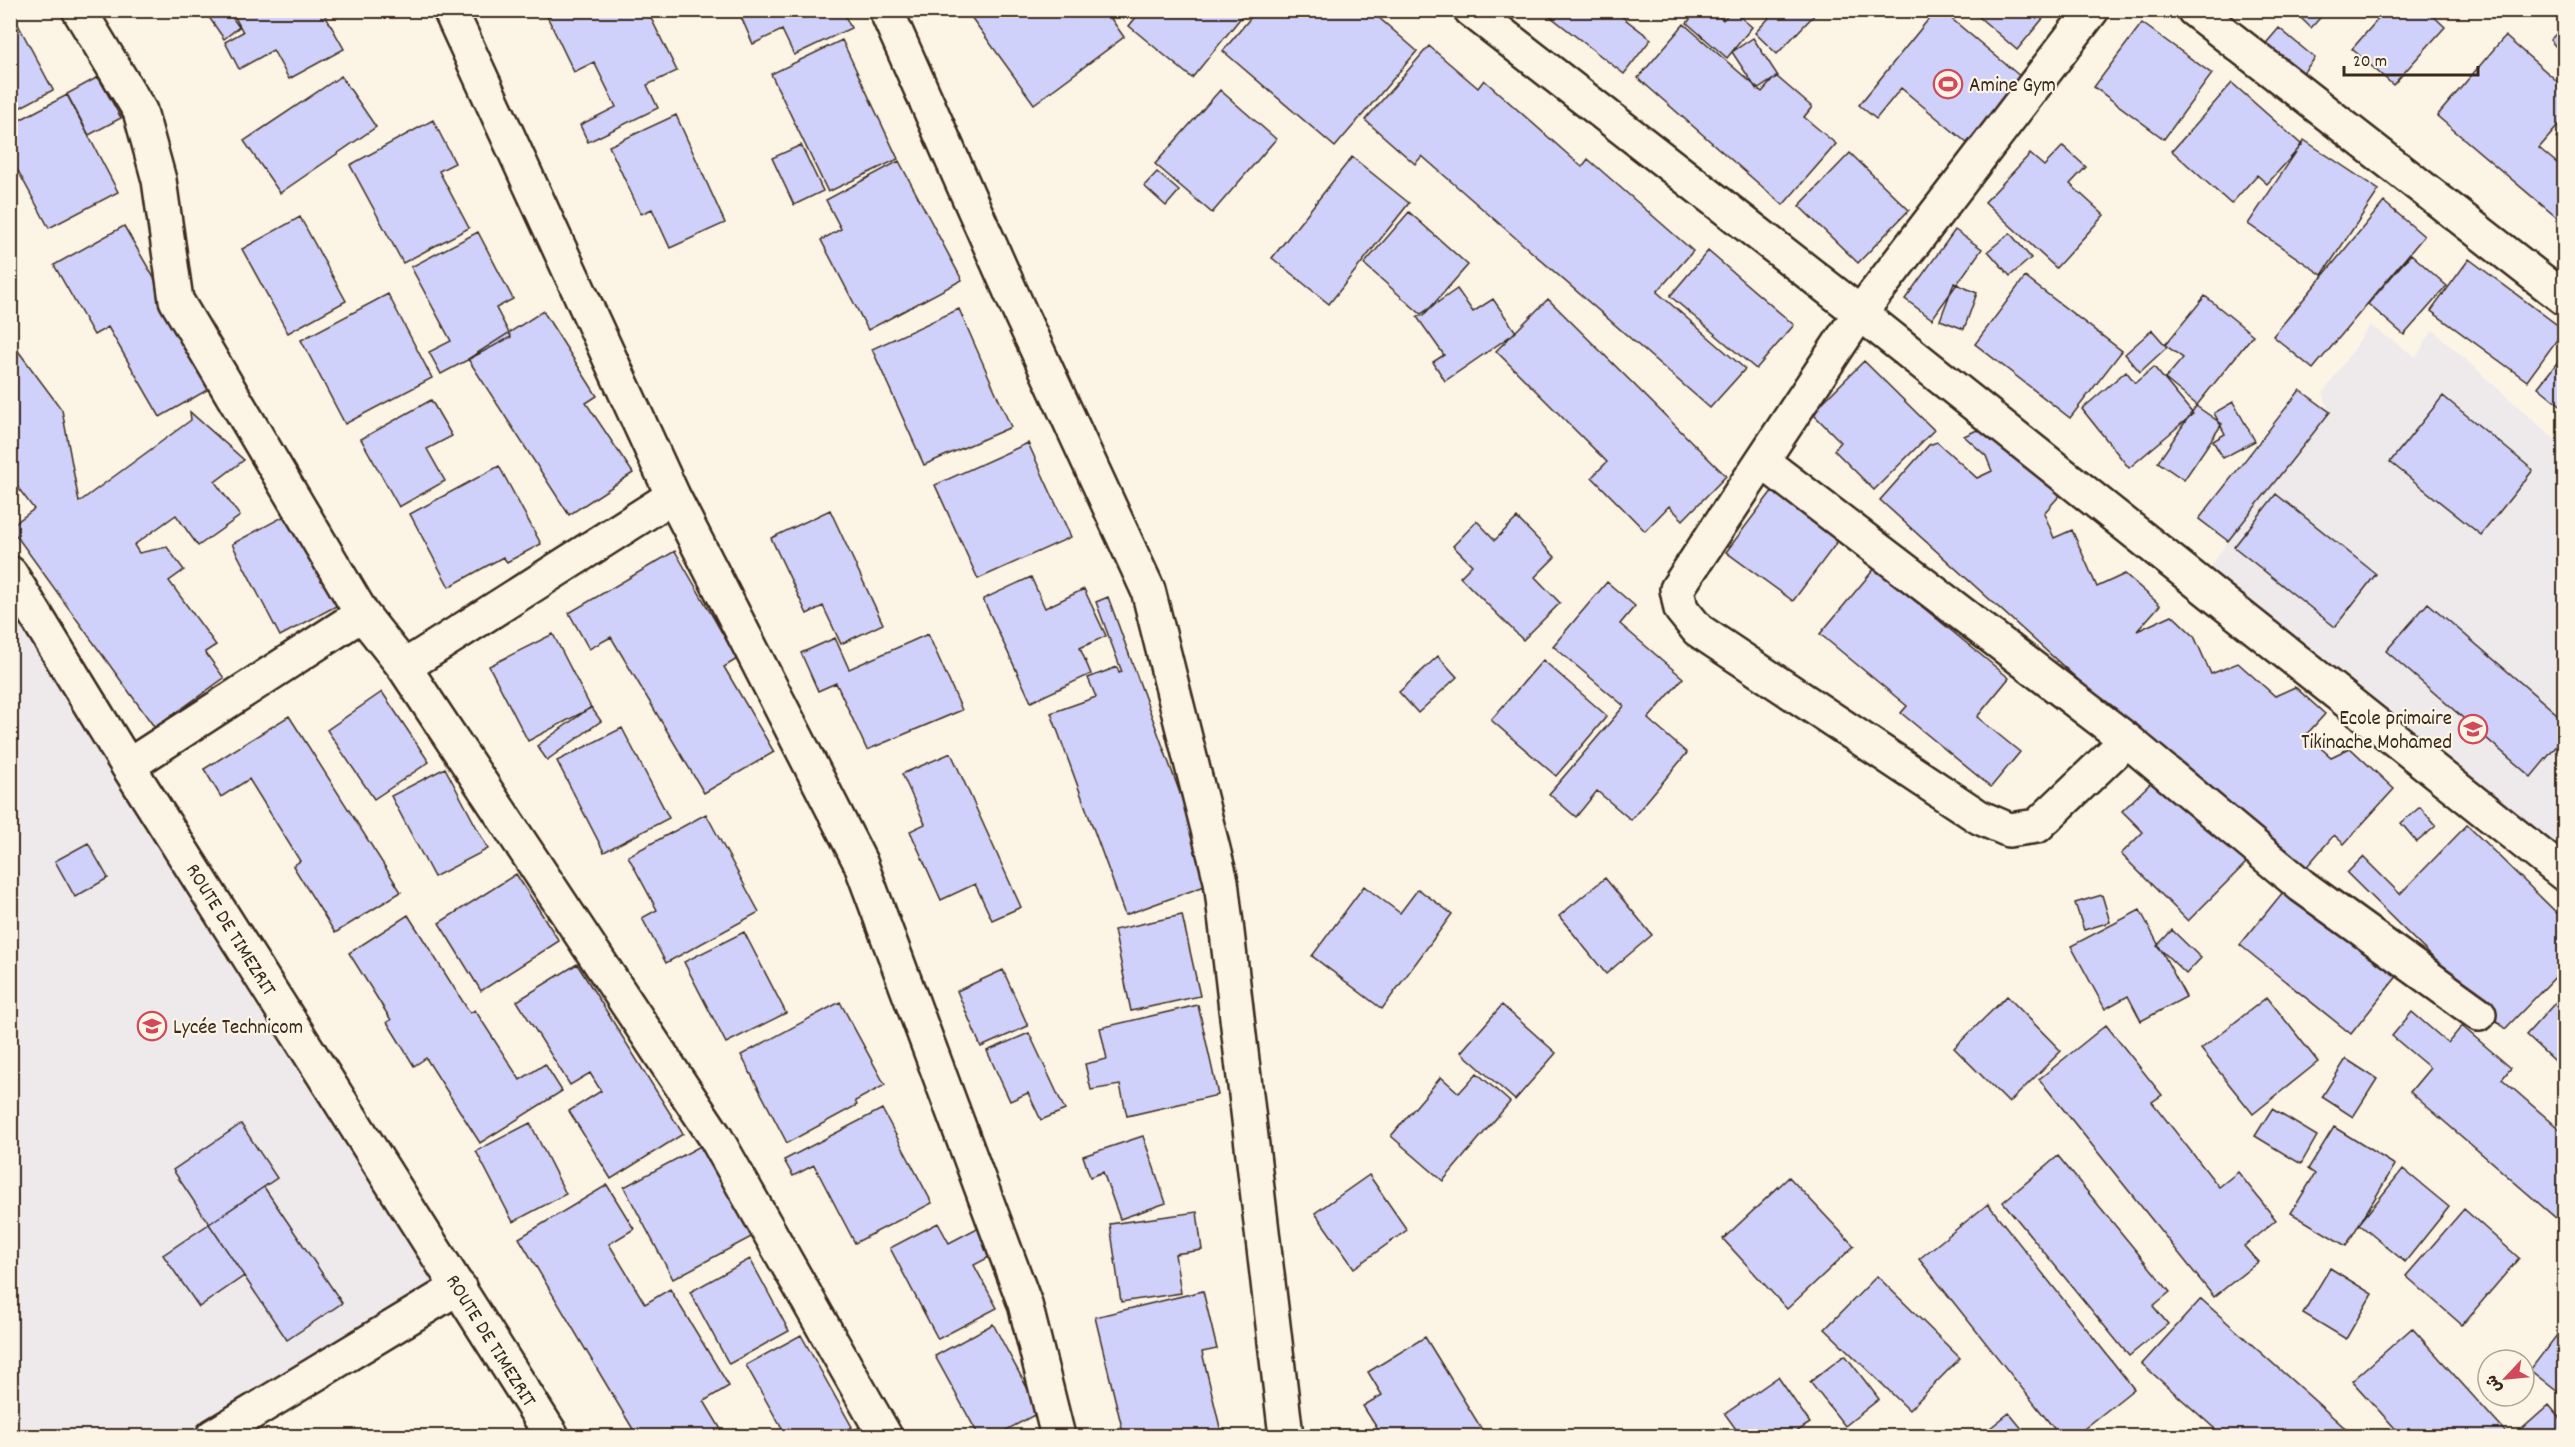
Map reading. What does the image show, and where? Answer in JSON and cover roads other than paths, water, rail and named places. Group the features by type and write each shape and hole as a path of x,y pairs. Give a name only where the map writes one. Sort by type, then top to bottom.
{"street":[{"path":"79,10 140,111 159,180 176,300 362,614 404,667 716,1138 885,1437"},
{"path":"450,10 673,496 860,862 1025,1304 1058,1437"},
{"path":"886,10 1021,315 1148,590 1221,881 1286,1437"},
{"path":"1471,10 1860,313 2565,874"},
{"path":"2092,10 1860,313 1677,589 1681,609 1698,630 1979,817 2009,830 2037,826 2127,740"},
{"path":"2194,10 2565,298"},
{"path":"1762,461 2127,740 2302,886 2479,1014"},
{"path":"404,667 673,496"},
{"name":"ROUTE DE TIMEZRIT","path":"10,573 128,766 552,1437"},
{"path":"128,766 362,614"},
{"path":"213,1437 459,1287"}],"place":[{"name":"Amine Gym","path":"1948,84"},
{"name":"Ecole primaire Tikinache Mohamed","path":"2473,729"},
{"name":"Lycée Technicom","path":"152,1026"}]}
